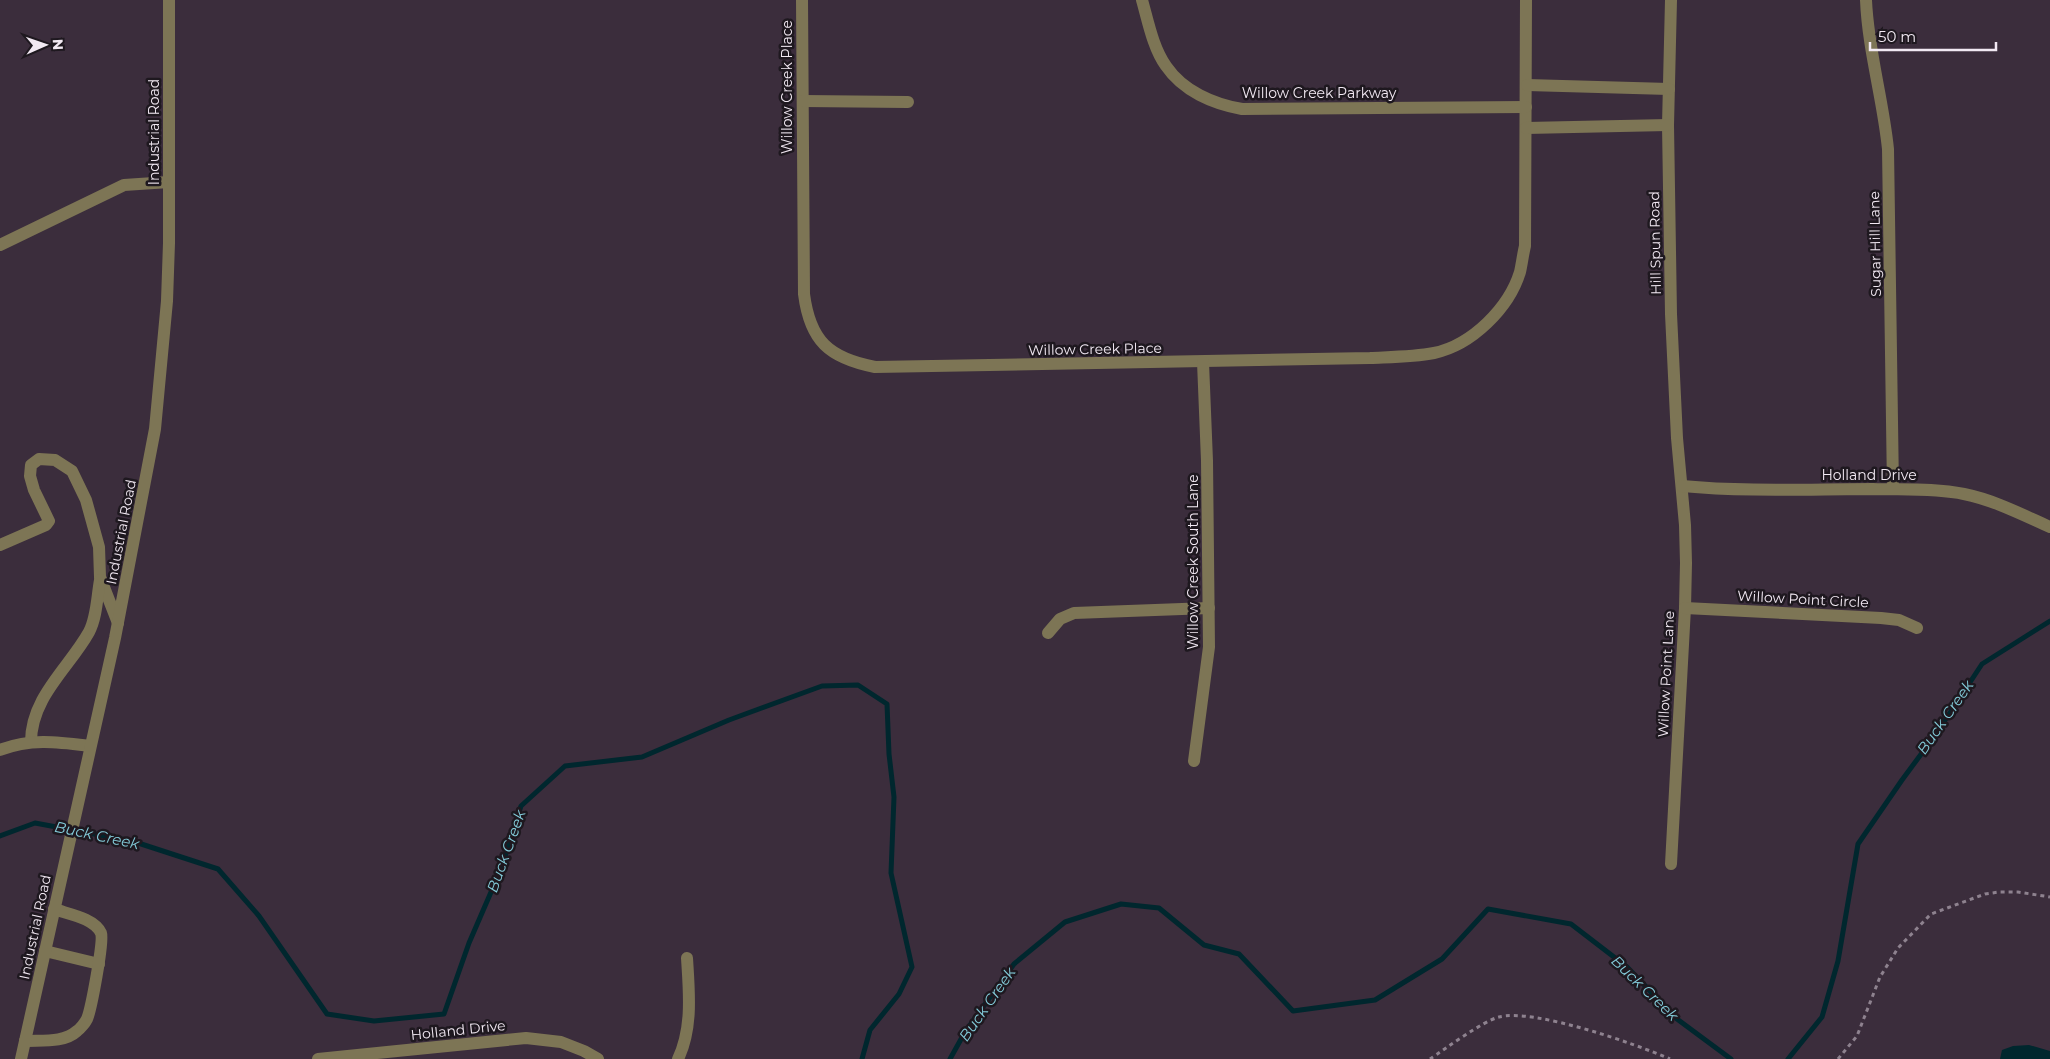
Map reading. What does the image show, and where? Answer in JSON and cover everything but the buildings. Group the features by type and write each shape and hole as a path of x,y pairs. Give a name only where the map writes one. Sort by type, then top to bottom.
{"street":[{"name":"Industrial Road","path":"22,1059 62,870 118,623 155,429 167,301 169,0"},
{"name":"Willow Creek Place","path":"802,0 804,294 806,314 813,330 835,354 853,363 875,368 1203,362 1419,355 1436,352 1463,341 1484,326 1495,314 1520,273 1527,232 1526,0"},
{"name":"Willow Creek Parkway","path":"1142,0 1152,35 1165,66 1183,84 1203,98 1223,106 1242,109 1526,107"},
{"name":"Hill Spun Road","path":"1671,0 1668,125 1670,314 1682,486"},
{"name":"Sugar Hill Lane","path":"1866,0 1868,29 1885,119 1888,149 1893,490"},
{"path":"1526,85 1669,89"},
{"path":"802,101 908,102"},
{"path":"1526,128 1668,125"},
{"path":"0,245 124,185 169,182"},
{"name":"Willow Creek South Lane","path":"1194,760 1207,670 1209,608 1203,362"},
{"path":"0,544 46,526 49,521 34,490 30,476 31,465 39,459 55,460 72,471 86,500 99,547 100,577 95,612 90,631 45,693 31,729 32,742"},
{"name":"Holland Drive","path":"1682,486 1723,490 1929,490 1966,495 2000,506 2050,527"},
{"name":"Willow Point Lane","path":"1671,864 1685,608 1685,534 1682,486"},
{"path":"100,577 118,623"},
{"path":"1048,633 1060,619 1074,613 1209,608"},
{"name":"Willow Point Circle","path":"1685,608 1881,618 1899,620 1917,628"},
{"path":"0,750 16,744 52,741 90,746"},
{"path":"25,1041 64,1038 77,1031 87,1020 102,948 101,933 94,925 82,918 54,909"},
{"path":"45,951 98,964"},
{"path":"678,1059 687,1030 689,1008 687,958"},
{"name":"Holland Drive","path":"318,1059 526,1038 560,1042 584,1051 598,1059"}],"path":[{"path":"1838,1059 1857,1036 1880,977 1898,948 1931,914 1992,893 2018,892 2050,897"},
{"path":"1430,1059 1492,1020 1509,1016 1539,1019 1575,1026 1670,1059"}],"shaded area":[{"path":"2029,1045 2050,1051 2050,1059 2000,1059 2002,1050 2013,1046"}],"waterway":[{"name":"Buck Creek","path":"1788,1059 1822,1017 1838,961 1858,844 1936,734 1982,664 2050,621"},
{"name":"Buck Creek","path":"0,836 35,823 132,841 218,869 259,916 327,1014 374,1021 444,1014 469,943 501,869 521,806 565,766 642,757 729,720 822,686 858,685 887,704 889,754 894,797 891,873 912,967 899,994 870,1030 862,1059"},
{"name":"Buck Creek","path":"950,1059 965,1032 1014,964 1065,922 1121,904 1159,908 1204,945 1239,954 1293,1011 1375,1000 1442,959 1488,909 1571,924 1627,967 1677,1019 1731,1059"}]}
